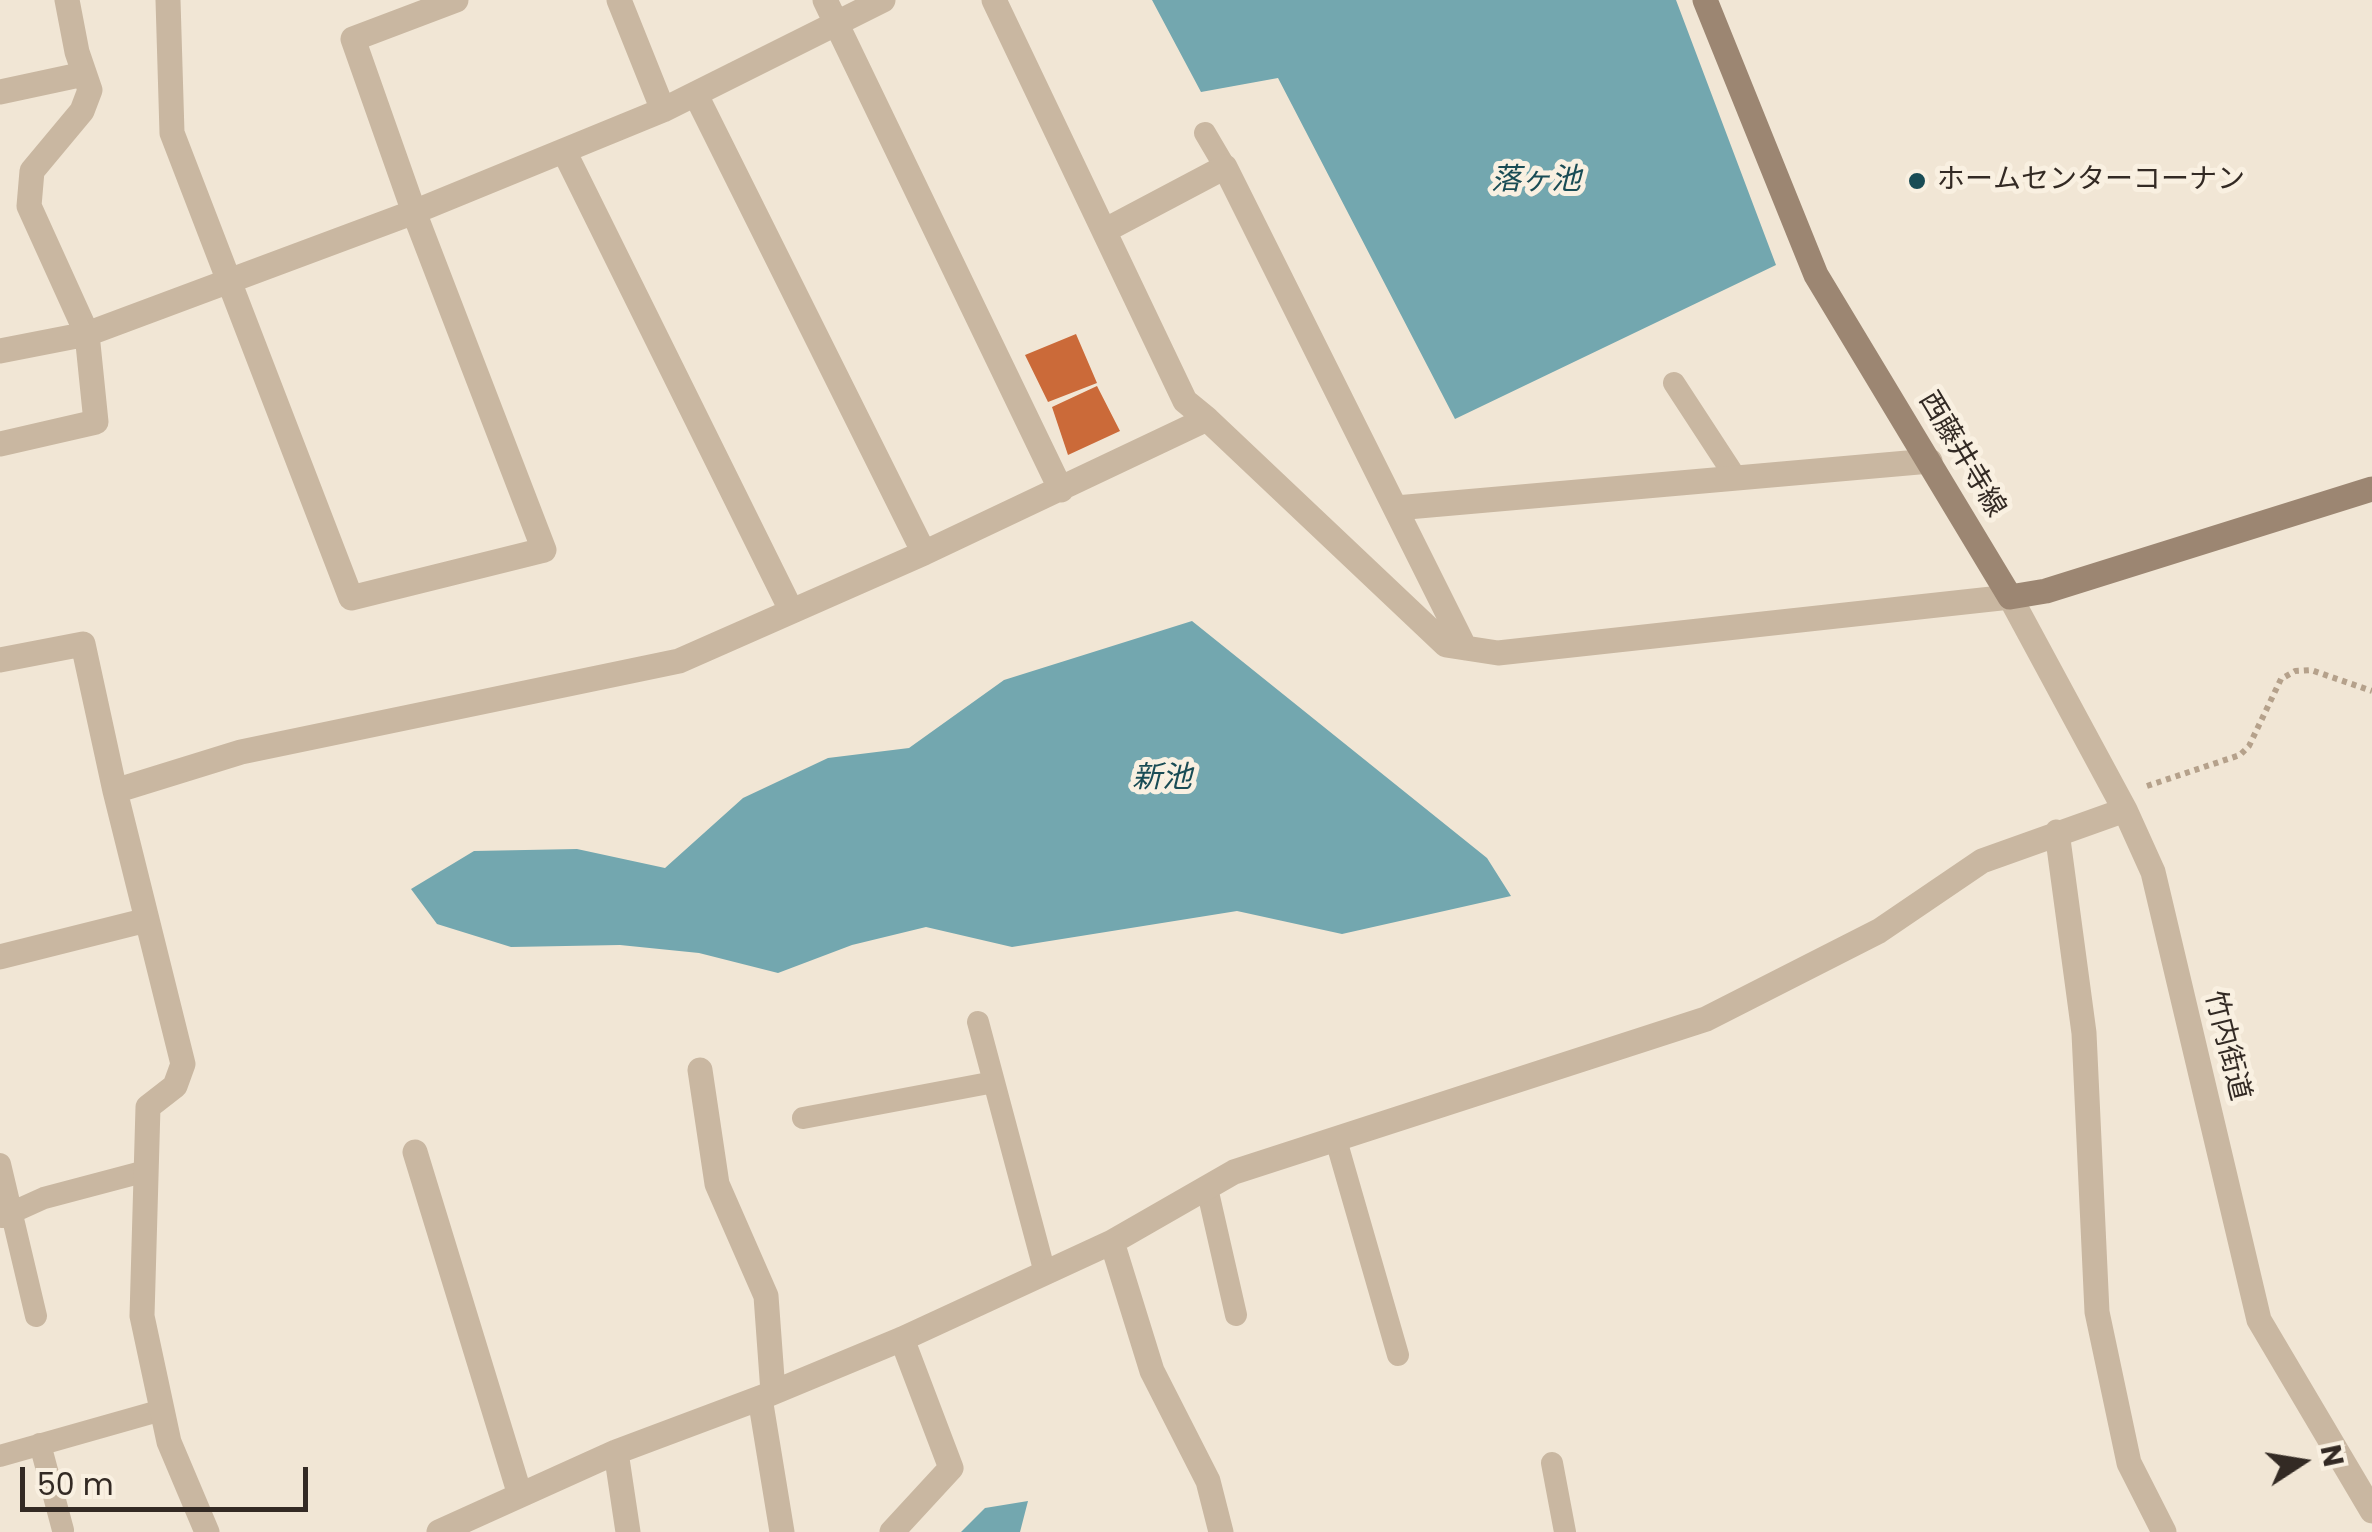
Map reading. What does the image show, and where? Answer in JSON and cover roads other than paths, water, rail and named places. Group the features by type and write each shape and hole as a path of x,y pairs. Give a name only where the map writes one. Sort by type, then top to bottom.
{"main road":[{"name":"西藤井寺線","path":"1705,0 1816,275 2010,597"},
{"path":"2010,597 2046,591 2372,489"}],"street":[{"path":"0,444 96,422 88,334 29,206 32,171 82,111 90,90 66,0"},
{"path":"168,0 172,134 351,598 544,550 414,212 353,39 456,0"},
{"path":"618,0 663,110"},
{"path":"825,0 1061,490"},
{"path":"0,351 88,334 414,212 663,110 883,0"},
{"path":"994,0 1185,401 1446,645 1498,653 2010,597"},
{"path":"0,92 84,74"},
{"path":"696,94 924,553"},
{"path":"564,151 791,610"},
{"path":"1104,231 1224,167 1465,648"},
{"path":"115,791 242,752 679,661 924,553 1207,419"},
{"path":"1396,508 1930,461"},
{"name":"竹内街道","path":"2010,597 2121,803 2153,872 2258,1320 2372,1511"},
{"path":"0,660 83,644 183,1064 175,1086 148,1107 142,1316 169,1442 207,1532"},
{"path":"439,1532 616,1452 902,1339 1112,1242 1234,1172 1706,1019 1879,931 1982,860 2121,803"},
{"path":"2057,832 2084,1033 2097,1312 2129,1463 2164,1532"},
{"path":"0,957 147,920"},
{"path":"700,1070 717,1184 766,1296 767,1395 782,1532"},
{"path":"416,1152 520,1496"},
{"path":"1112,1242 1152,1372 1208,1481 1221,1532"},
{"path":"892,1532 951,1468 902,1339"},
{"path":"616,1452 628,1532"}],"lane":[{"path":"1206,133 1224,167"},
{"path":"1674,383 1736,478"},
{"path":"978,1022 1045,1273"},
{"path":"803,1118 994,1082"},
{"path":"1336,1140 1398,1355"},
{"path":"0,1164 6,1215 36,1316"},
{"path":"6,1215 44,1198 146,1171"},
{"path":"1207,1188 1236,1315"},
{"path":"0,1456 162,1410"},
{"path":"40,1444 62,1530"},
{"path":"1552,1463 1565,1532"}],"water":[{"name":"落ヶ池","path":"1152,0 1676,0 1776,265 1455,419 1278,78 1201,92"},
{"name":"新池","path":"1192,621 1487,858 1511,896 1342,934 1237,911 1012,947 926,927 852,945 778,973 699,953 620,945 511,947 437,924 411,889 474,851 577,849 665,868 743,798 828,758 909,748 1004,680"},
{"path":"1028,1501 1020,1532 961,1532 985,1508"}],"place":[{"name":"ホームセンターコーナン","path":"1917,181"}]}
